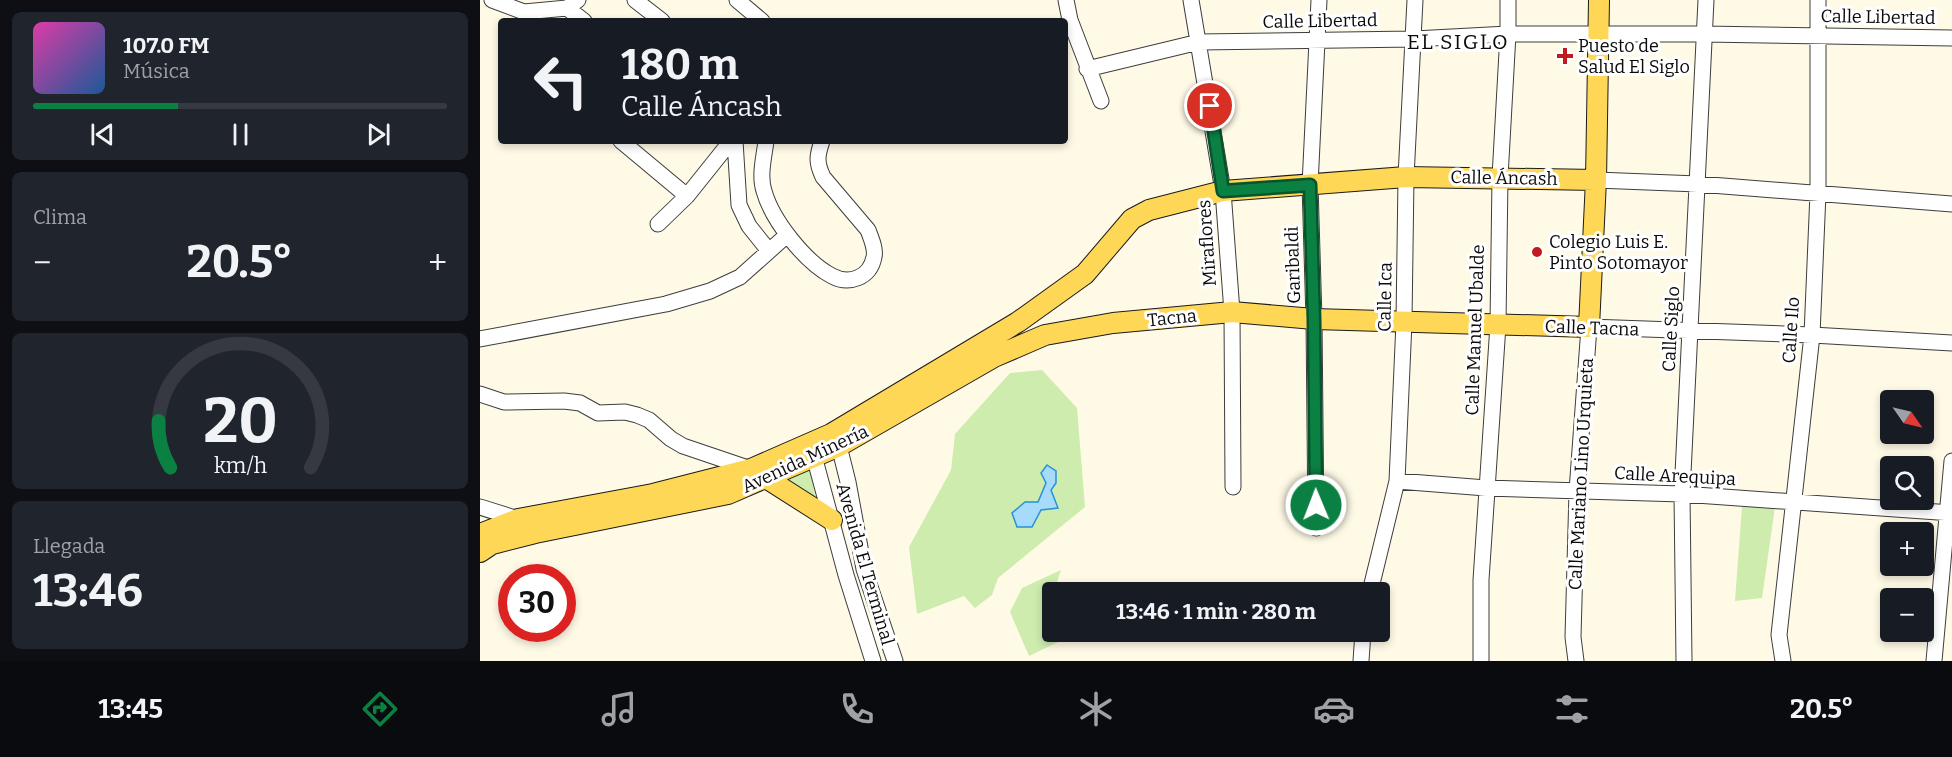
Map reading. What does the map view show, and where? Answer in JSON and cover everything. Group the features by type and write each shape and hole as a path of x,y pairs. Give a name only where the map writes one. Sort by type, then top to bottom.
{"main road":[{"name":"Calle Mariano Lino Urquieta","path":"1590,327 1596,180 1599,0"},
{"name":"Calle Áncash","path":"1085,274 1132,219 1149,210 1223,191 1406,177 1596,180"},
{"name":"Avenida Minería","path":"835,440 1018,322 1085,274"},
{"name":"Calle Tacna","path":"1232,312 1314,319 1590,327"},
{"name":"Tacna","path":"1113,323 1232,312"},
{"name":"Avenida Minería","path":"480,552 492,544 535,533 728,494 759,473 835,440 994,357 1045,335 1113,323"},
{"name":"Avenida Minería","path":"480,534 518,519 759,473"},
{"path":"759,473 832,520"}],"street":[{"path":"492,0 524,12 572,4 582,18"},
{"path":"635,0 658,18"},
{"path":"737,0 758,18"},
{"path":"1066,0 1070,20 1101,102"},
{"name":"Miraflores","path":"1191,0 1223,191 1232,312 1233,487"},
{"name":"Garibaldi","path":"1316,528 1310,185 1319,0"},
{"name":"Calle Ica","path":"1372,582 1397,481 1404,322 1406,177 1415,0"},
{"name":"Calle Manuel Ubalde","path":"1481,661 1481,580 1498,325 1500,177 1508,0"},
{"name":"Calle Siglo","path":"1684,661 1682,494 1706,0"},
{"name":"Calle Ilo","path":"1783,661 1779,635 1812,335 1818,193 1818,0"},
{"name":"Calle Libertad","path":"1087,69 1199,42 1414,39 1508,34 1819,35 1952,38"},
{"path":"625,144 687,196"},
{"path":"658,224 687,196 730,144"},
{"path":"733,144 739,205 749,226 769,251"},
{"path":"765,144 762,181 764,192 787,235 813,264 845,280 859,279 868,269 874,256 868,230 823,177 816,159 821,144"},
{"name":"Calle Áncash","path":"1596,180 1698,184 1952,204"},
{"path":"480,339 666,304 710,291 740,277 787,235"},
{"name":"Calle Tacna","path":"1590,327 1812,335 1952,343"},
{"name":"Calle Mariano Lino Urquieta","path":"1576,661 1573,637 1577,491 1590,327"},
{"path":"480,394 504,402 564,401 580,403 598,413 625,412 637,415 649,420 683,446 759,473"},
{"name":"Avenida El Terminal","path":"835,440 864,569 895,661"},
{"name":"Avenida El Terminal","path":"810,450 873,661"},
{"path":"1934,661 1950,513 1952,461"},
{"name":"Calle Arequipa","path":"1397,481 1486,488 1682,494 1950,513"},
{"path":"480,507 518,519"},
{"path":"846,575 864,569"},
{"path":"1361,661 1362,642"}],"green space":[{"path":"1042,370 1077,408 1085,507 998,578 992,595 975,608 964,596 917,614 909,547 951,470 955,434 1010,373"},
{"path":"810,465 816,502 778,479"},
{"path":"1742,506 1775,507 1762,598 1735,601"},
{"path":"1061,570 1057,582 1042,582 1042,642 1058,642 1029,656 1010,612 1022,588"}],"water":[{"path":"1047,465 1056,471 1056,483 1051,490 1058,508 1041,510 1032,527 1017,527 1012,513 1025,502 1038,502 1046,483 1041,473"}],"place":[{"name":"Puesto de Salud El Siglo","path":"1565,56"},
{"name":"Colegio Luis E. Pinto Sotomayor","path":"1537,252"}],"district":[{"name":"EL SIGLO","path":"1458,42"}],"route":[{"path":"1210,106 1223,191 1310,185 1316,505"}]}
